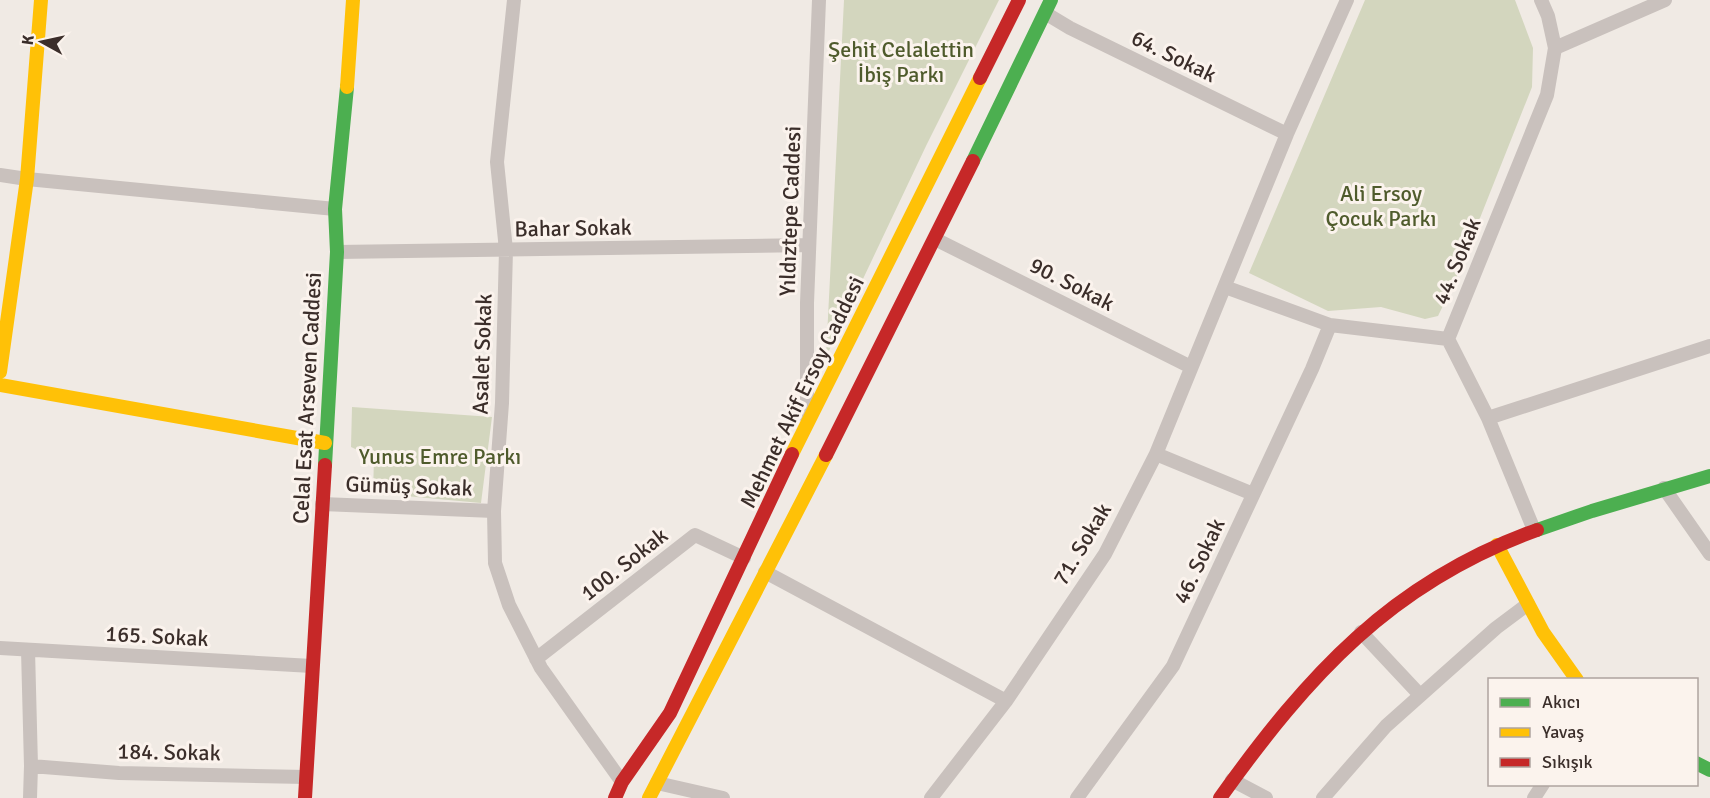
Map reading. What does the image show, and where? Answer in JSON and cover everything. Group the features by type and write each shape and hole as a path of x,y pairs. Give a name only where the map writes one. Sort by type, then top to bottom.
{"main road":[{"path":"0,372 27,179 41,0"},
{"name":"Celal Esat Arseven Caddesi","path":"305,798 337,252 335,208 353,0"},
{"name":"Mehmet Akif Ersoy Caddesi","path":"615,798 622,782 670,713 807,423 1019,0"},
{"path":"649,798 935,239 1051,0"},
{"path":"0,385 325,443"},
{"path":"1220,798 1274,725 1331,660 1361,632 1426,583 1464,561 1534,530 1664,488 1710,476"},
{"path":"1497,545 1559,659 1575,678"}],"street":[{"name":"Asalet Sokak","path":"514,0 497,162 506,250 502,403 494,511 495,563 509,605 541,668 622,782"},
{"name":"Yıldıztepe Caddesi","path":"807,423 807,303 819,0"},
{"name":"71. Sokak","path":"931,798 1006,701 1105,554 1156,454 1287,134 1347,0"},
{"name":"44. Sokak","path":"1534,530 1488,418 1448,339 1547,95 1555,48 1548,16 1541,0"},
{"path":"1555,48 1665,0"},
{"name":"64. Sokak","path":"1045,13 1070,28 1287,134"},
{"path":"0,175 335,208"},
{"name":"90. Sokak","path":"935,239 1191,367"},
{"name":"Bahar Sokak","path":"337,252 809,245"},
{"path":"1225,287 1330,325 1448,339"},
{"name":"46. Sokak","path":"1077,798 1173,666 1312,369 1330,325"},
{"path":"1488,418 1710,346"},
{"path":"1156,454 1253,494"},
{"path":"1664,488 1710,554"},
{"name":"Gümüş Sokak","path":"322,504 494,511"},
{"name":"100. Sokak","path":"536,659 695,535 744,558"},
{"path":"765,572 1006,701"},
{"path":"1323,798 1386,726 1496,628 1528,604"},
{"path":"1361,632 1420,695"},
{"name":"165. Sokak","path":"0,648 312,666"},
{"path":"28,650 30,798"},
{"name":"184. Sokak","path":"31,766 119,773 306,777"},
{"path":"1232,780 1266,798"},
{"path":"657,783 723,798"}],"green space":[{"name":"Şehit Celalettin İbiş Parkı","path":"844,0 999,0 926,146 826,357"},
{"name":"Ali Ersoy Çocuk Parkı","path":"1365,0 1515,0 1533,48 1532,87 1455,281 1438,316 1425,319 1381,307 1328,311 1249,273"},
{"name":"Yunus Emre Parkı","path":"352,407 492,417 481,503 373,493 374,458 351,447"}],"traffic: fast":[{"path":"973,161 1051,0"},
{"path":"325,465 337,252 335,209 347,87"},
{"path":"1537,530 1710,476"},
{"path":"1698,764 1710,770"}],"traffic: slow":[{"path":"0,372 27,179 41,0"},
{"path":"347,87 353,0"},
{"path":"792,454 980,78"},
{"path":"0,385 325,443"},
{"path":"649,798 826,455"},
{"path":"1497,545 1543,632 1576,678"}],"traffic: jam":[{"path":"980,78 1019,0"},
{"path":"826,455 973,161"},
{"path":"615,798 622,782 670,713 792,454"},
{"path":"305,798 325,465"},
{"path":"1220,798 1286,712 1357,637 1396,605 1439,577 1485,551 1537,530"}]}
